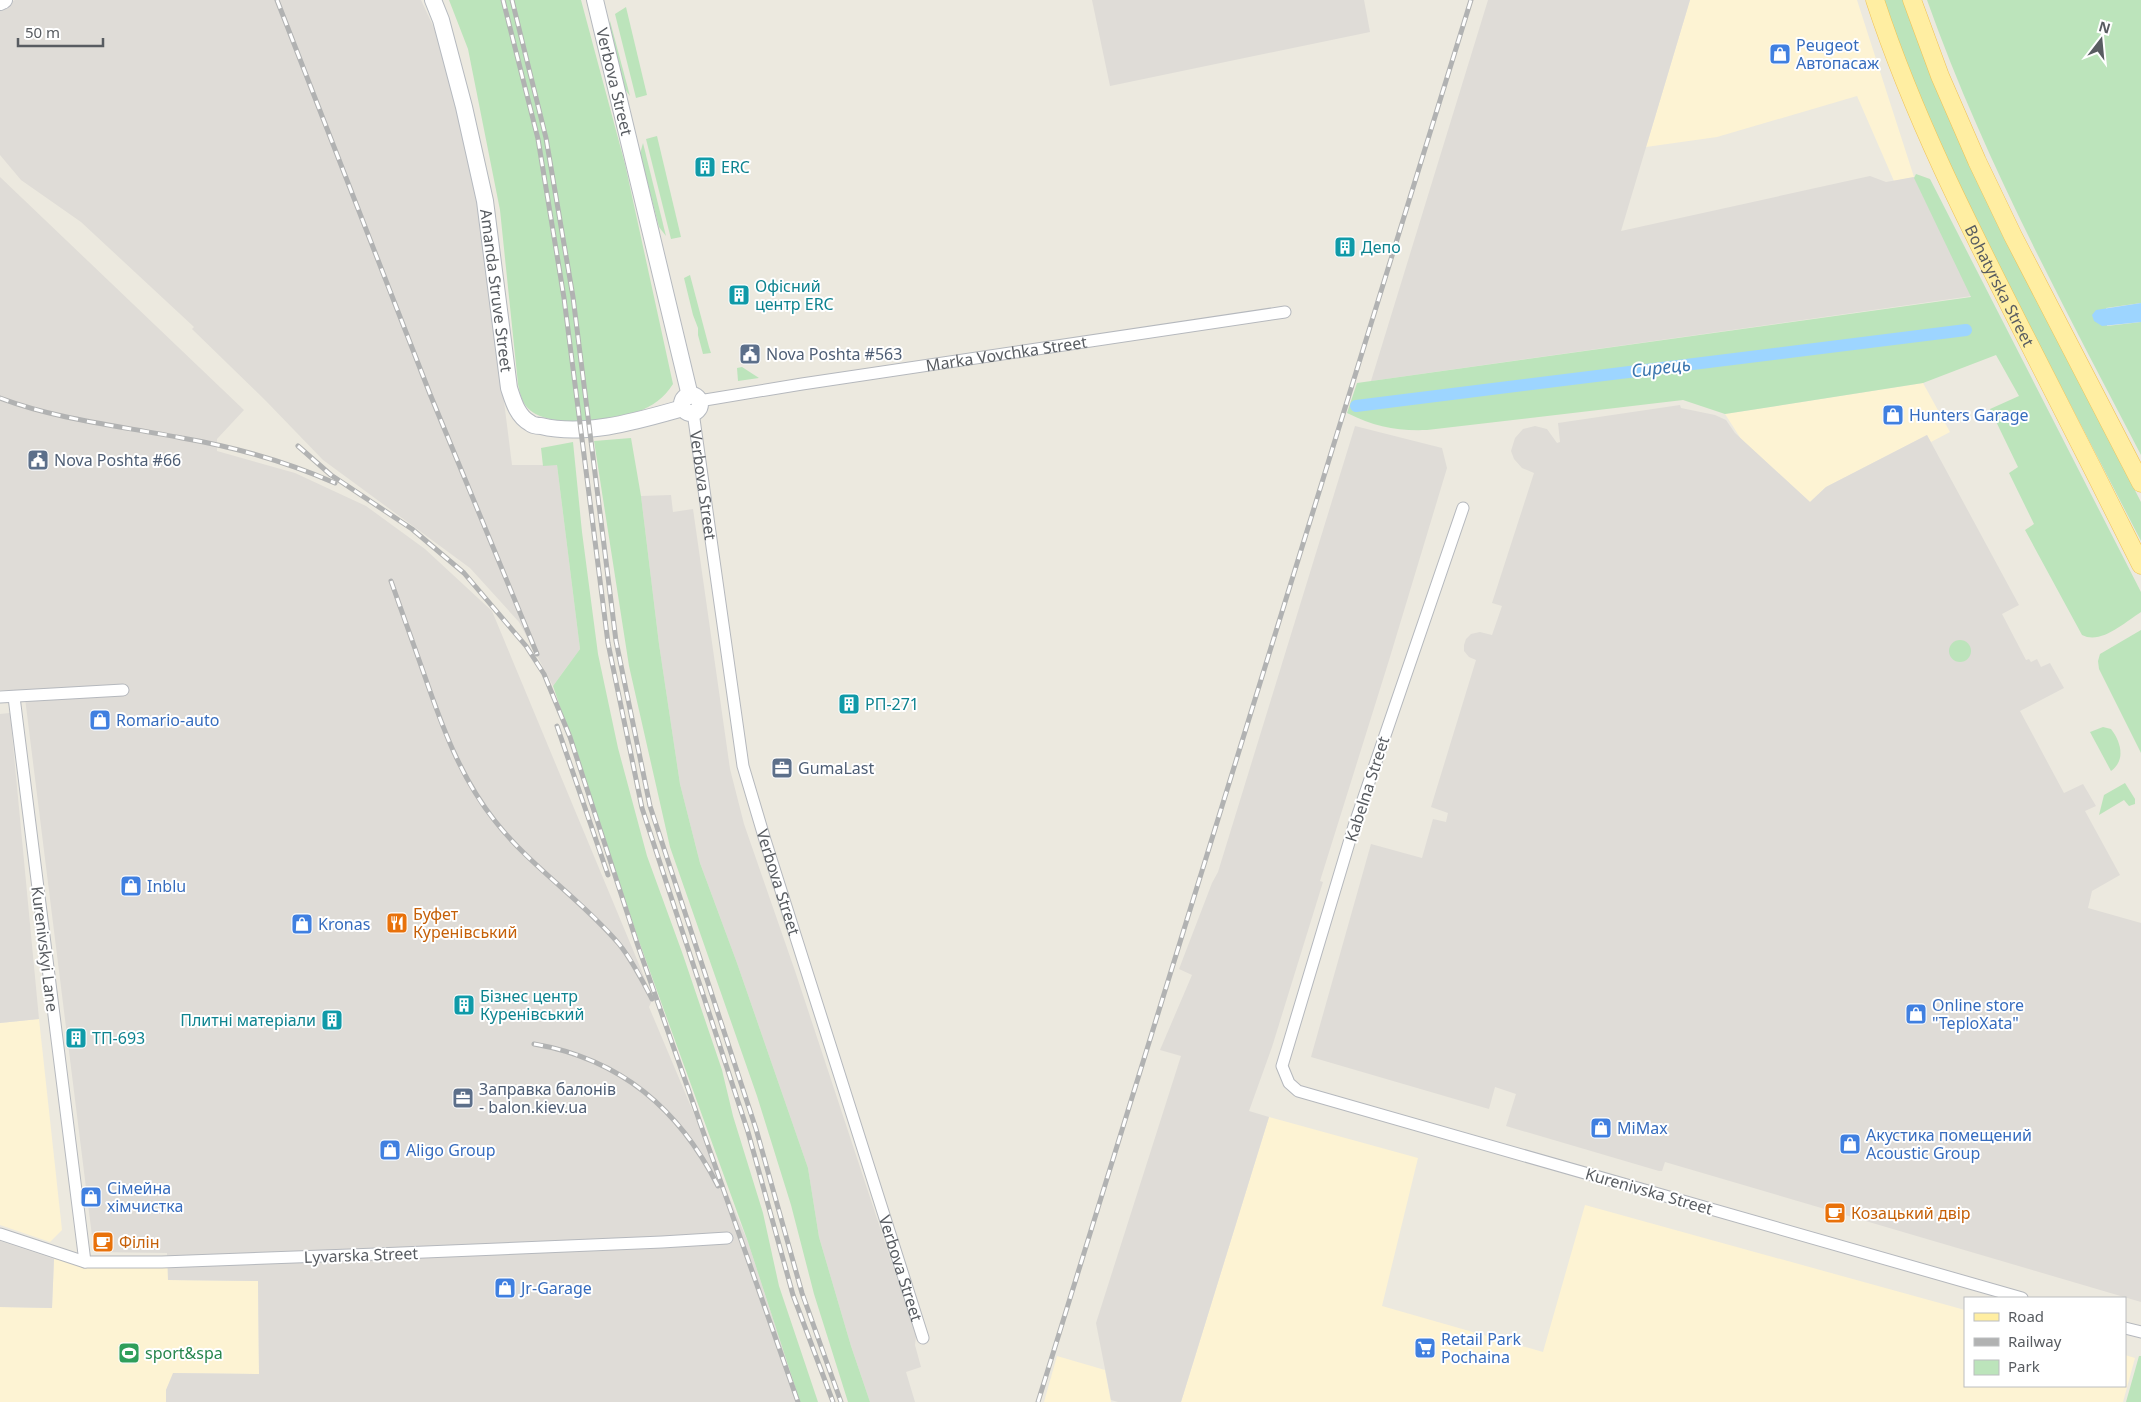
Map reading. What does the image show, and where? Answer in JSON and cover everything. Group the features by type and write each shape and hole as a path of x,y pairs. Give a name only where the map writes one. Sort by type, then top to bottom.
{"main road":[{"path":"0,2 4,0"},
{"name":"Amanda Struve Street","path":"433,0 441,20 464,107 485,202 509,388 516,408 530,424 549,428 574,429 617,425 692,404"},
{"name":"Verbova Street","path":"595,0 692,404"},
{"name":"Bohatyrska Street","path":"1875,0 1927,138 2141,565"},
{"path":"1912,0 1940,76 1977,161 2013,236 2141,484"}],"street":[{"name":"Marka Vovchka Street","path":"692,404 802,384 1285,312"},
{"name":"Verbova Street","path":"692,404 743,766 923,1338"},
{"name":"Kabelna Street","path":"1284,1074 1282,1066 1354,826 1463,508"},
{"path":"0,697 123,690"},
{"name":"Kurenivskyi Lane","path":"14,697 85,1262"},
{"name":"Kurenivska Street","path":"1284,1074 1289,1084 1298,1091 2019,1297"},
{"name":"Lyvarska Street","path":"0,1234 85,1262 162,1262 377,1254 727,1238"},
{"path":"2126,1328 2141,1332"}],"shaded area":[{"path":"15,0 421,0 441,43 479,203 512,465 557,465 580,649 553,686 519,622 470,568 323,460 192,329 194,327 81,222 21,180 0,155 0,8"},
{"path":"1092,0 1364,0 1370,32 1110,86"},
{"path":"1488,0 1690,0 1621,231 1870,176 1886,182 1914,177 1972,296 1371,381"},
{"path":"1690,0 1857,0 1914,177 1894,181 1857,96 1717,137 1646,147"},
{"path":"0,177 244,410 217,439 217,451 295,473 366,506 425,549 492,611 653,998 649,1007 748,1242 800,1402 166,1402 166,1390 173,1373 259,1374 258,1281 168,1280 167,1253 94,1252 24,690 0,690"},
{"path":"1923,383 1950,432 1931,442 1927,435 1826,487 1810,502 1741,439 1725,414"},
{"path":"1680,405 1681,408 1715,415 1726,420 1735,433 1810,502 1826,487 1927,435 2019,605 2002,614 2026,660 2029,659 2031,662 2037,659 2041,667 2050,663 2064,688 2020,711 2064,793 2083,784 2096,806 2085,811 2120,875 2092,891 2088,908 2141,923 2141,1302 1665,1162 1662,1171 1659,1171 1506,1126 1516,1094 1495,1087 1489,1109 1311,1057 1371,844 1422,858 1433,819 1446,822 1448,813 1431,807 1476,660 1469,657 1464,651 1464,645 1466,639 1471,634 1480,632 1492,635 1502,606 1492,603 1534,473 1522,468 1514,459 1511,451 1515,438 1523,429 1535,426 1547,429 1557,443 1560,442 1558,423"},
{"path":"1355,426 1442,448 1447,468 1320,881 1323,882 1272,1047 1249,1111 1269,1117 1181,1402 1118,1402 1111,1400 1096,1323 1181,1056 1160,1050 1192,975 1179,969 1218,872"},
{"path":"671,495 673,512 693,509 730,769 744,824 795,971 916,1336 915,1345 921,1367 906,1372 915,1402 870,1402 851,1346 819,1237 808,1168 700,863 680,784 659,644 641,496"},
{"path":"10,713 39,1019 0,1023 0,714"},
{"path":"39,1019 62,1230 50,1242 0,1225 0,1023"},
{"path":"1269,1117 1418,1158 1382,1306 1543,1352 1585,1205 1964,1310 1964,1387 2126,1387 2126,1355 2135,1358 2123,1402 1181,1402"},
{"path":"0,1241 54,1259 52,1308 0,1307"},
{"path":"54,1259 100,1268 168,1268 168,1280 258,1281 259,1374 174,1373 166,1390 166,1402 0,1402 0,1307 52,1308"},
{"path":"1057,1356 1105,1370 1111,1402 1044,1402"}],"green space":[{"path":"449,0 581,0 625,164 673,384 662,397 643,410 626,416 599,421 553,420 531,411 523,402 518,384 500,210 468,49"},
{"path":"1882,0 1906,0 1982,192 2141,502 2141,541 1950,172 1911,83"},
{"path":"1927,0 2141,0 2141,303 2106,308 2107,326 2141,322 2141,455 2054,288 1999,174 1949,59"},
{"path":"626,7 647,95 636,98 615,14"},
{"path":"610,21 630,96 624,88 608,29"},
{"path":"657,136 681,237 671,239 646,139"},
{"path":"643,143 666,236 659,227 640,154"},
{"path":"1916,174 1930,179 2141,592 2141,612 2105,635 2089,637 2082,635 2025,530 2034,524 2009,473 2018,467 1990,409 2019,396 1996,355 1923,383 1725,414 1683,400 1416,430 1395,429 1376,425 1347,413 1357,383 1971,297 1914,178"},
{"path":"690,275 711,353 703,354 684,278"},
{"path":"742,367 759,378 738,381 737,368"},
{"path":"631,438 641,496 659,644 680,784 700,863 808,1168 819,1237 851,1346 870,1402 848,1402 814,1294 791,1205 757,1096 670,847 629,666 594,441"},
{"path":"573,442 582,532 598,654 618,748 647,856 722,1070 733,1116 763,1213 779,1286 818,1402 800,1402 748,1242 640,944 553,686 580,649 557,465 543,466 541,448"},
{"path":"2141,630 2141,753 2099,669 2098,661 2100,654"},
{"path":"1960,640 1968,643 1971,651 1968,659 1960,662 1952,659 1949,651 1952,643"},
{"path":"2103,727 2111,729 2119,745 2119,762 2111,771 2090,732"},
{"path":"2125,783 2135,799 2135,804 2129,806 2124,800 2099,815 2104,795"},
{"path":"2139,1356 2141,1356 2141,1402 2126,1402"}],"water":[{"path":"2141,303 2141,322 2102,326 2094,321 2092,315 2096,310"}],"waterway":[{"name":"Сирець","path":"1356,406 1966,330"}],"railway":[{"path":"277,0 430,394 537,654"},
{"path":"503,0 538,139 564,298 608,643 642,808 748,1132 793,1295 833,1402"},
{"path":"512,0 546,138 573,297 616,641 650,806 756,1129 802,1293 841,1402"},
{"path":"1038,1402 1471,0"},
{"path":"0,398 22,406 67,417 241,451 298,468 335,483"},
{"path":"298,446 331,475 412,529 464,573 526,646 544,674 570,737 638,946 798,1402"},
{"path":"391,581 445,732 472,787 509,838 589,912 619,944 633,963 652,999"},
{"path":"557,726 608,875"},
{"path":"534,1044 565,1051 594,1062 620,1075 644,1092 666,1111 685,1133 718,1186"}],"place":[{"name":"Peugeot Автопасаж","path":"1780,54"},
{"name":"ERC","path":"705,167"},
{"name":"Депо","path":"1345,247"},
{"name":"Офісний центр ERC","path":"739,295"},
{"name":"Nova Poshta #563","path":"750,354"},
{"name":"Hunters Garage","path":"1893,415"},
{"name":"Nova Poshta #66","path":"38,460"},
{"name":"РП-271","path":"849,704"},
{"name":"Romario-auto","path":"100,720"},
{"name":"GumaLast","path":"782,768"},
{"name":"Inblu","path":"131,886"},
{"name":"Буфет Куренівський","path":"397,923"},
{"name":"Kronas","path":"302,924"},
{"name":"Бізнес центр Куренівський","path":"464,1005"},
{"name":"Online store \"TeploXata\"","path":"1916,1014"},
{"name":"Плитні матеріали","path":"332,1020"},
{"name":"ТП-693","path":"76,1038"},
{"name":"Заправка балонів - balon.kiev.ua","path":"463,1098"},
{"name":"MiMax","path":"1601,1128"},
{"name":"Акустика помещений Acoustic Group","path":"1850,1144"},
{"name":"Aligo Group","path":"390,1150"},
{"name":"Сімейна хімчистка","path":"91,1197"},
{"name":"Козацький двір","path":"1835,1213"},
{"name":"Філін","path":"103,1242"},
{"name":"Jr-Garage","path":"505,1288"},
{"name":"Retail Park Pochaina","path":"1425,1348"},
{"name":"sport&spa","path":"129,1353"}]}
